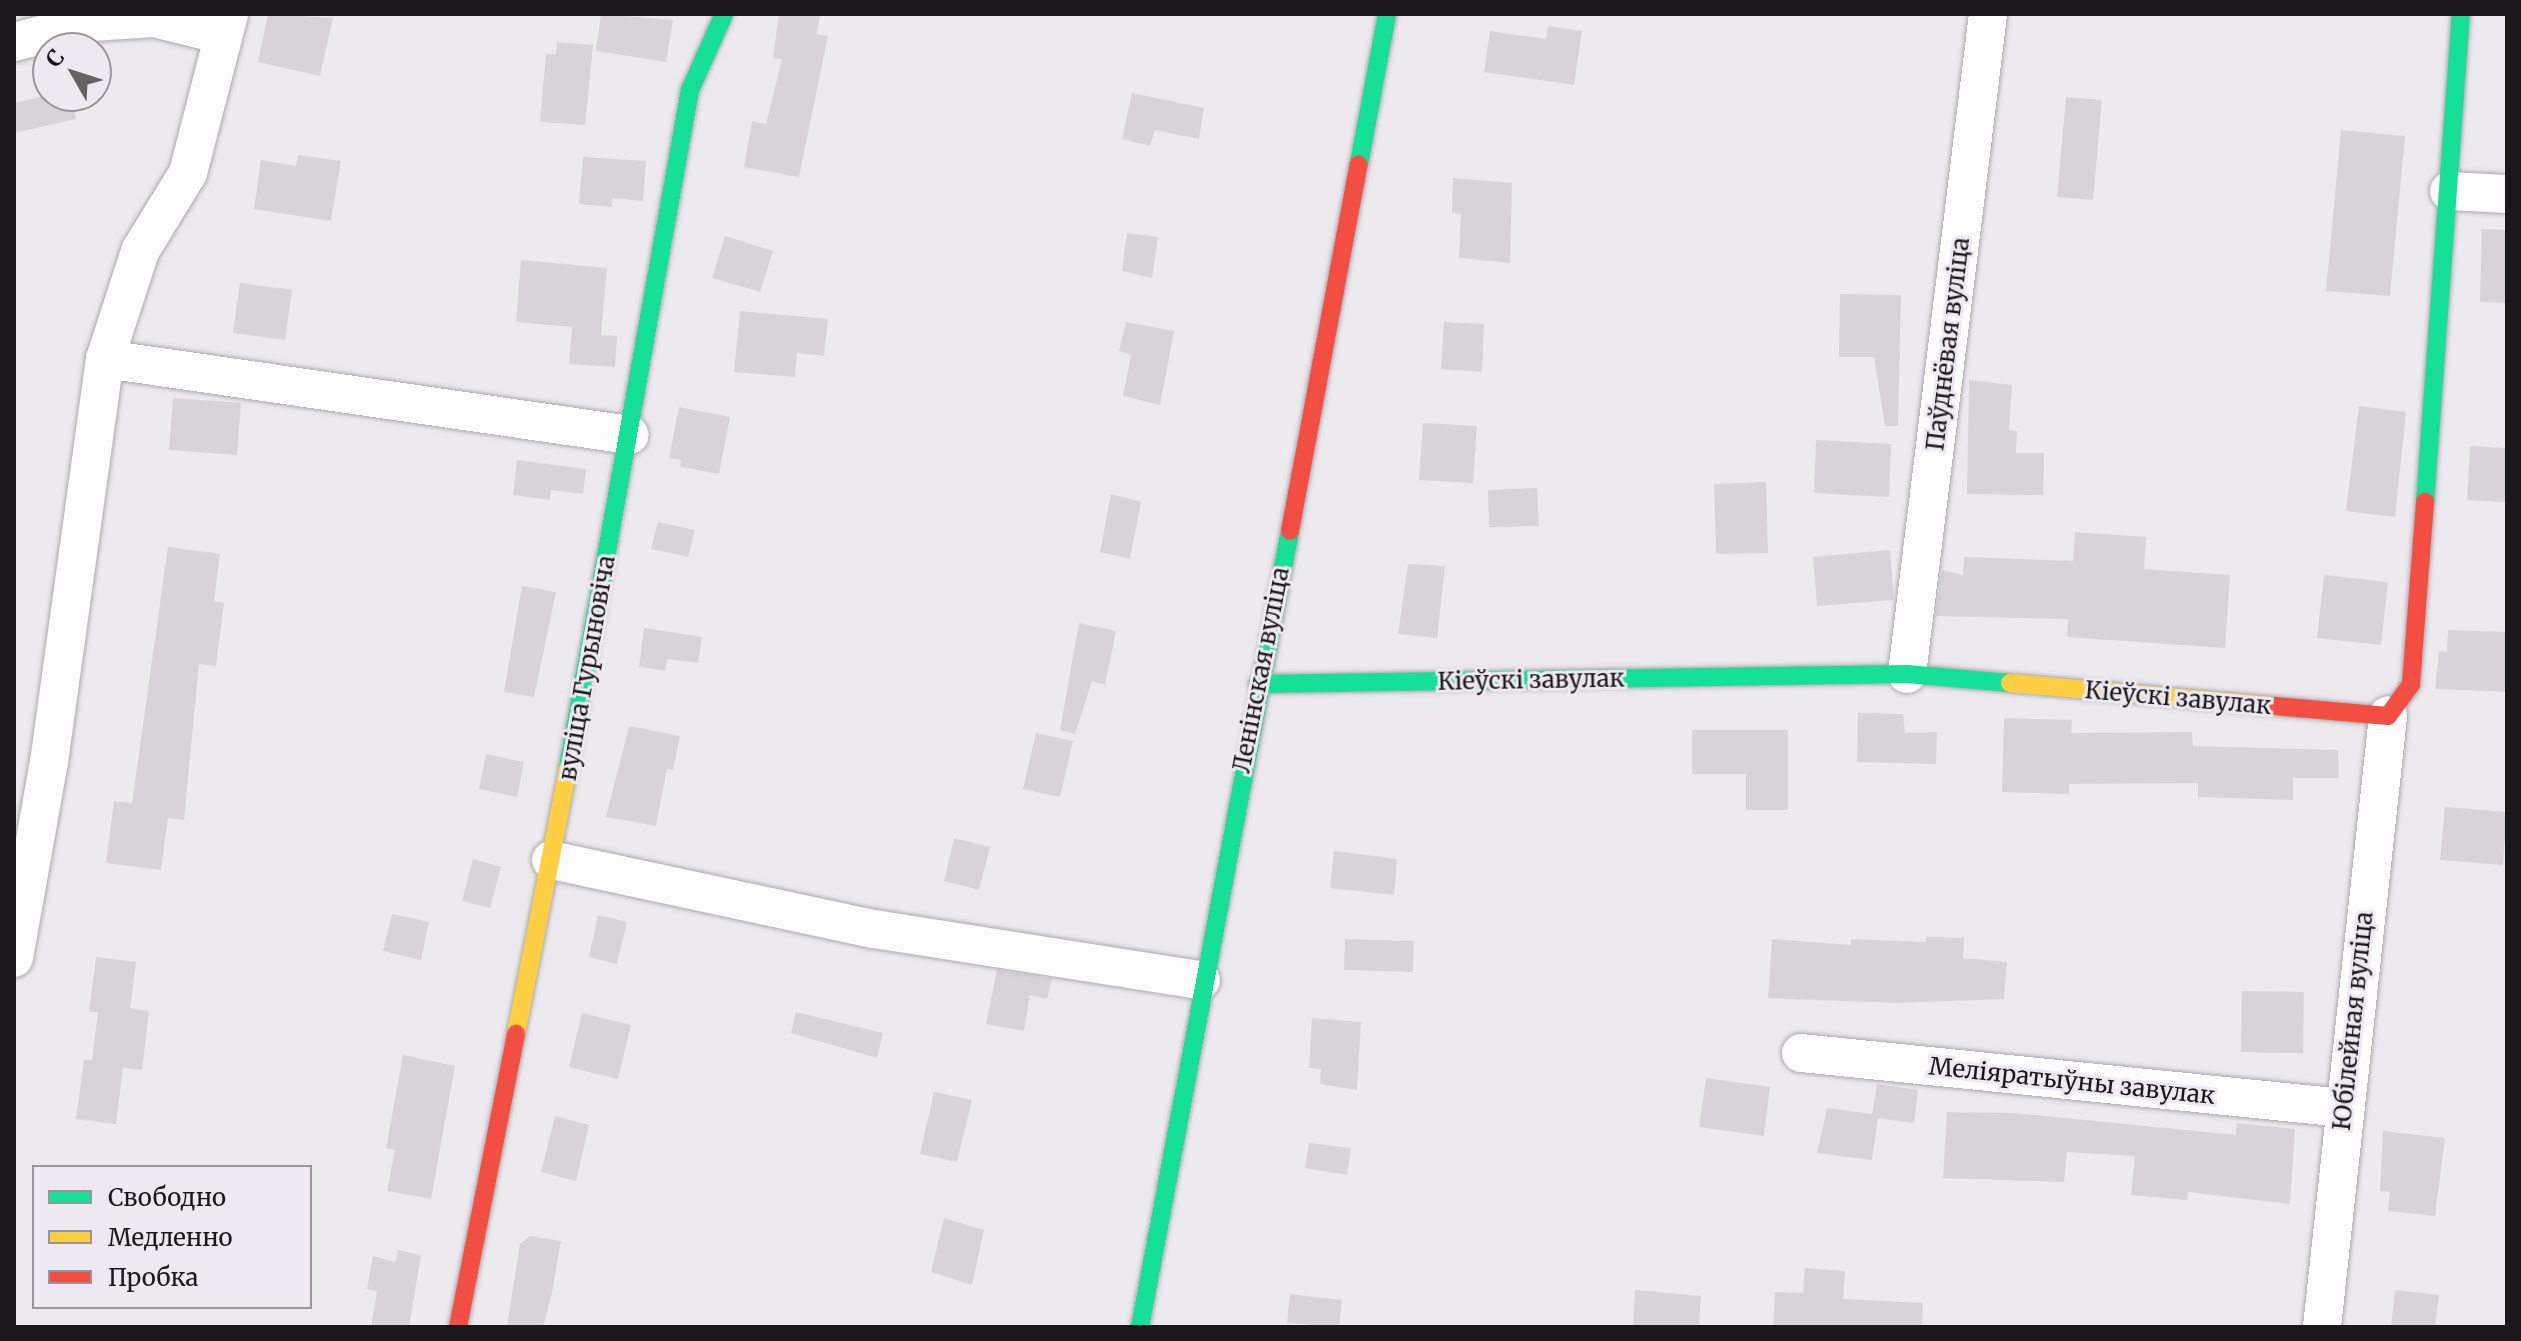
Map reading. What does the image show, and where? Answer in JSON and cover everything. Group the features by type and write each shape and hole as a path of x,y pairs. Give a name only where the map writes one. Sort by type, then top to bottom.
{"street":[{"name":"вуліца Гурыновіча","path":"458,1327 551,860 690,90 724,14"},
{"name":"Ленінская вуліца","path":"1140,1327 1201,980 1387,14"},
{"name":"Паўднёвая вуліца","path":"1907,674 1988,14"},
{"path":"2388,716 2411,684 2461,14"},
{"path":"14,42 91,18 154,18 226,24 188,173 140,251 105,359 49,762 14,958"},
{"path":"2449,191 2507,194"},
{"path":"105,359 630,435"},
{"name":"Кіеўскі завулак","path":"1258,684 1907,674 2388,716"},
{"name":"Юбілейная вуліца","path":"2322,1327 2343,1108 2388,716"},
{"path":"551,860 874,929 1201,980"},
{"name":"Меліяратыўны завулак","path":"1801,1053 2343,1108"}],"building":[{"path":"268,14 333,18 320,76 258,62"},
{"path":"601,14 673,20 666,62 596,51"},
{"path":"779,14 820,14 817,34 828,36 799,177 744,167 752,121 766,124 782,59 773,58"},
{"path":"1548,26 1582,31 1574,85 1484,72 1490,31 1546,39"},
{"path":"557,42 593,45 585,125 540,122 546,54 556,54"},
{"path":"1132,93 1204,108 1199,139 1155,130 1150,146 1122,139"},
{"path":"2066,97 2102,100 2093,200 2057,197"},
{"path":"32,99 32,112 74,112 76,119 14,133 14,103"},
{"path":"2341,130 2405,136 2390,296 2326,291"},
{"path":"298,155 341,161 331,221 254,209 261,160 296,166"},
{"path":"583,157 646,161 643,201 612,198 612,207 579,204"},
{"path":"1453,178 1512,183 1510,263 1459,258 1461,214 1452,213"},
{"path":"2482,229 2507,230 2507,303 2480,302"},
{"path":"1127,233 1158,237 1152,278 1122,271"},
{"path":"725,236 773,251 760,292 712,278"},
{"path":"521,260 607,268 601,335 617,336 615,367 569,364 572,327 516,322"},
{"path":"240,283 292,290 285,340 233,333"},
{"path":"1840,294 1901,295 1898,426 1885,426 1874,357 1839,357"},
{"path":"740,311 828,319 824,356 797,353 795,377 734,372"},
{"path":"1126,322 1174,331 1160,405 1123,396 1131,355 1119,351"},
{"path":"1444,322 1484,324 1482,372 1441,369"},
{"path":"1969,380 2012,385 2009,430 2017,431 2016,453 2044,453 2043,495 1967,494"},
{"path":"173,398 241,403 237,455 169,450"},
{"path":"2359,406 2406,412 2395,517 2346,511"},
{"path":"679,407 730,417 719,474 680,467 681,460 669,458"},
{"path":"1423,423 1477,426 1473,483 1419,480"},
{"path":"1816,440 1891,444 1889,497 1814,493"},
{"path":"2470,446 2507,448 2507,502 2467,500"},
{"path":"517,460 586,469 583,494 551,490 550,500 513,495"},
{"path":"1766,482 1768,553 1716,554 1714,484"},
{"path":"1537,488 1539,526 1489,527 1488,490"},
{"path":"1111,494 1141,502 1130,559 1100,552"},
{"path":"658,522 695,530 688,557 651,549"},
{"path":"2075,532 2146,537 2144,569 2230,575 2225,648 2067,637 2068,619 1936,616 1942,570 1963,575 1964,557 2073,561"},
{"path":"168,547 220,554 214,601 224,603 216,666 199,664 184,820 168,818 161,870 106,863 114,801 132,803"},
{"path":"1890,550 1894,600 1817,606 1813,557"},
{"path":"1408,564 1445,566 1437,638 1398,634"},
{"path":"2324,575 2388,582 2381,645 2317,638"},
{"path":"522,586 556,592 534,697 504,692"},
{"path":"1079,623 1116,631 1105,685 1092,681 1075,734 1060,730"},
{"path":"644,628 702,637 698,663 667,659 665,671 639,667"},
{"path":"2448,630 2507,632 2507,692 2435,689 2439,651 2447,652"},
{"path":"1858,713 1903,714 1905,733 1937,732 1936,764 1857,762"},
{"path":"2004,718 2072,720 2071,733 2192,732 2193,746 2338,750 2339,778 2293,778 2293,800 2198,797 2198,783 2069,784 2069,794 2002,792"},
{"path":"629,726 680,736 673,770 667,769 656,826 606,817"},
{"path":"1692,730 1788,730 1788,810 1746,810 1746,774 1692,774"},
{"path":"1036,733 1073,741 1060,797 1023,789"},
{"path":"486,754 524,762 517,797 479,789"},
{"path":"2445,807 2507,812 2503,865 2440,860"},
{"path":"954,838 990,847 979,890 944,881"},
{"path":"1334,851 1397,859 1394,895 1330,888"},
{"path":"473,859 501,867 490,908 462,901"},
{"path":"392,914 429,922 421,960 383,951"},
{"path":"598,915 627,922 617,964 589,957"},
{"path":"1926,937 1964,938 1963,958 2007,962 2004,999 1896,1003 1768,998 1772,939 1851,945 1851,939 1926,942"},
{"path":"1345,939 1414,941 1413,972 1344,970"},
{"path":"96,957 136,962 130,1008 149,1011 142,1070 123,1068 116,1124 76,1119 84,1060 92,1060 98,1012 89,1012"},
{"path":"997,970 1052,979 1047,999 1030,995 1024,1031 986,1024"},
{"path":"2242,991 2304,992 2303,1053 2241,1052"},
{"path":"796,1012 883,1033 877,1058 791,1033"},
{"path":"582,1013 631,1025 618,1079 569,1067"},
{"path":"1312,1018 1361,1022 1357,1090 1320,1084 1321,1069 1309,1068"},
{"path":"403,1055 455,1066 431,1199 387,1191 395,1150 386,1148"},
{"path":"1706,1078 1770,1087 1764,1136 1699,1127"},
{"path":"1877,1084 1918,1090 1914,1123 1878,1118 1872,1160 1817,1153 1827,1108 1872,1114"},
{"path":"934,1092 972,1100 957,1162 920,1154"},
{"path":"1947,1112 2013,1113 2236,1135 2237,1123 2295,1129 2290,1204 2188,1192 2187,1200 2131,1195 2135,1156 2067,1152 2064,1182 1943,1178"},
{"path":"555,1116 589,1125 576,1181 541,1172"},
{"path":"2383,1131 2445,1138 2435,1216 2388,1211 2390,1192 2380,1191"},
{"path":"1309,1143 1351,1148 1347,1175 1305,1168"},
{"path":"944,1218 984,1230 972,1285 931,1272"},
{"path":"530,1236 561,1241 552,1293 543,1327 507,1327 520,1244"},
{"path":"398,1250 421,1255 409,1327 371,1327 377,1291 367,1289 373,1256 395,1262"},
{"path":"1805,1268 1845,1271 1843,1299 1923,1303 1922,1327 1773,1327 1775,1292 1803,1293"},
{"path":"1635,1290 1701,1296 1699,1327 1633,1327"},
{"path":"2395,1290 2439,1295 2435,1327 2391,1327"},
{"path":"1290,1294 1342,1300 1339,1327 1287,1323"}],"traffic: fast":[{"path":"568,768 690,90 724,14"},
{"path":"1359,164 1387,14"},
{"path":"2425,502 2461,14"},
{"path":"1140,1327 1290,531"},
{"path":"1258,684 1907,674 2010,683"}],"traffic: slow":[{"path":"2010,683 2275,706"},
{"path":"516,1034 568,768"}],"traffic: jam":[{"path":"1290,531 1359,164"},
{"path":"2275,706 2388,716 2411,684 2425,502"},
{"path":"458,1327 516,1034"}]}
